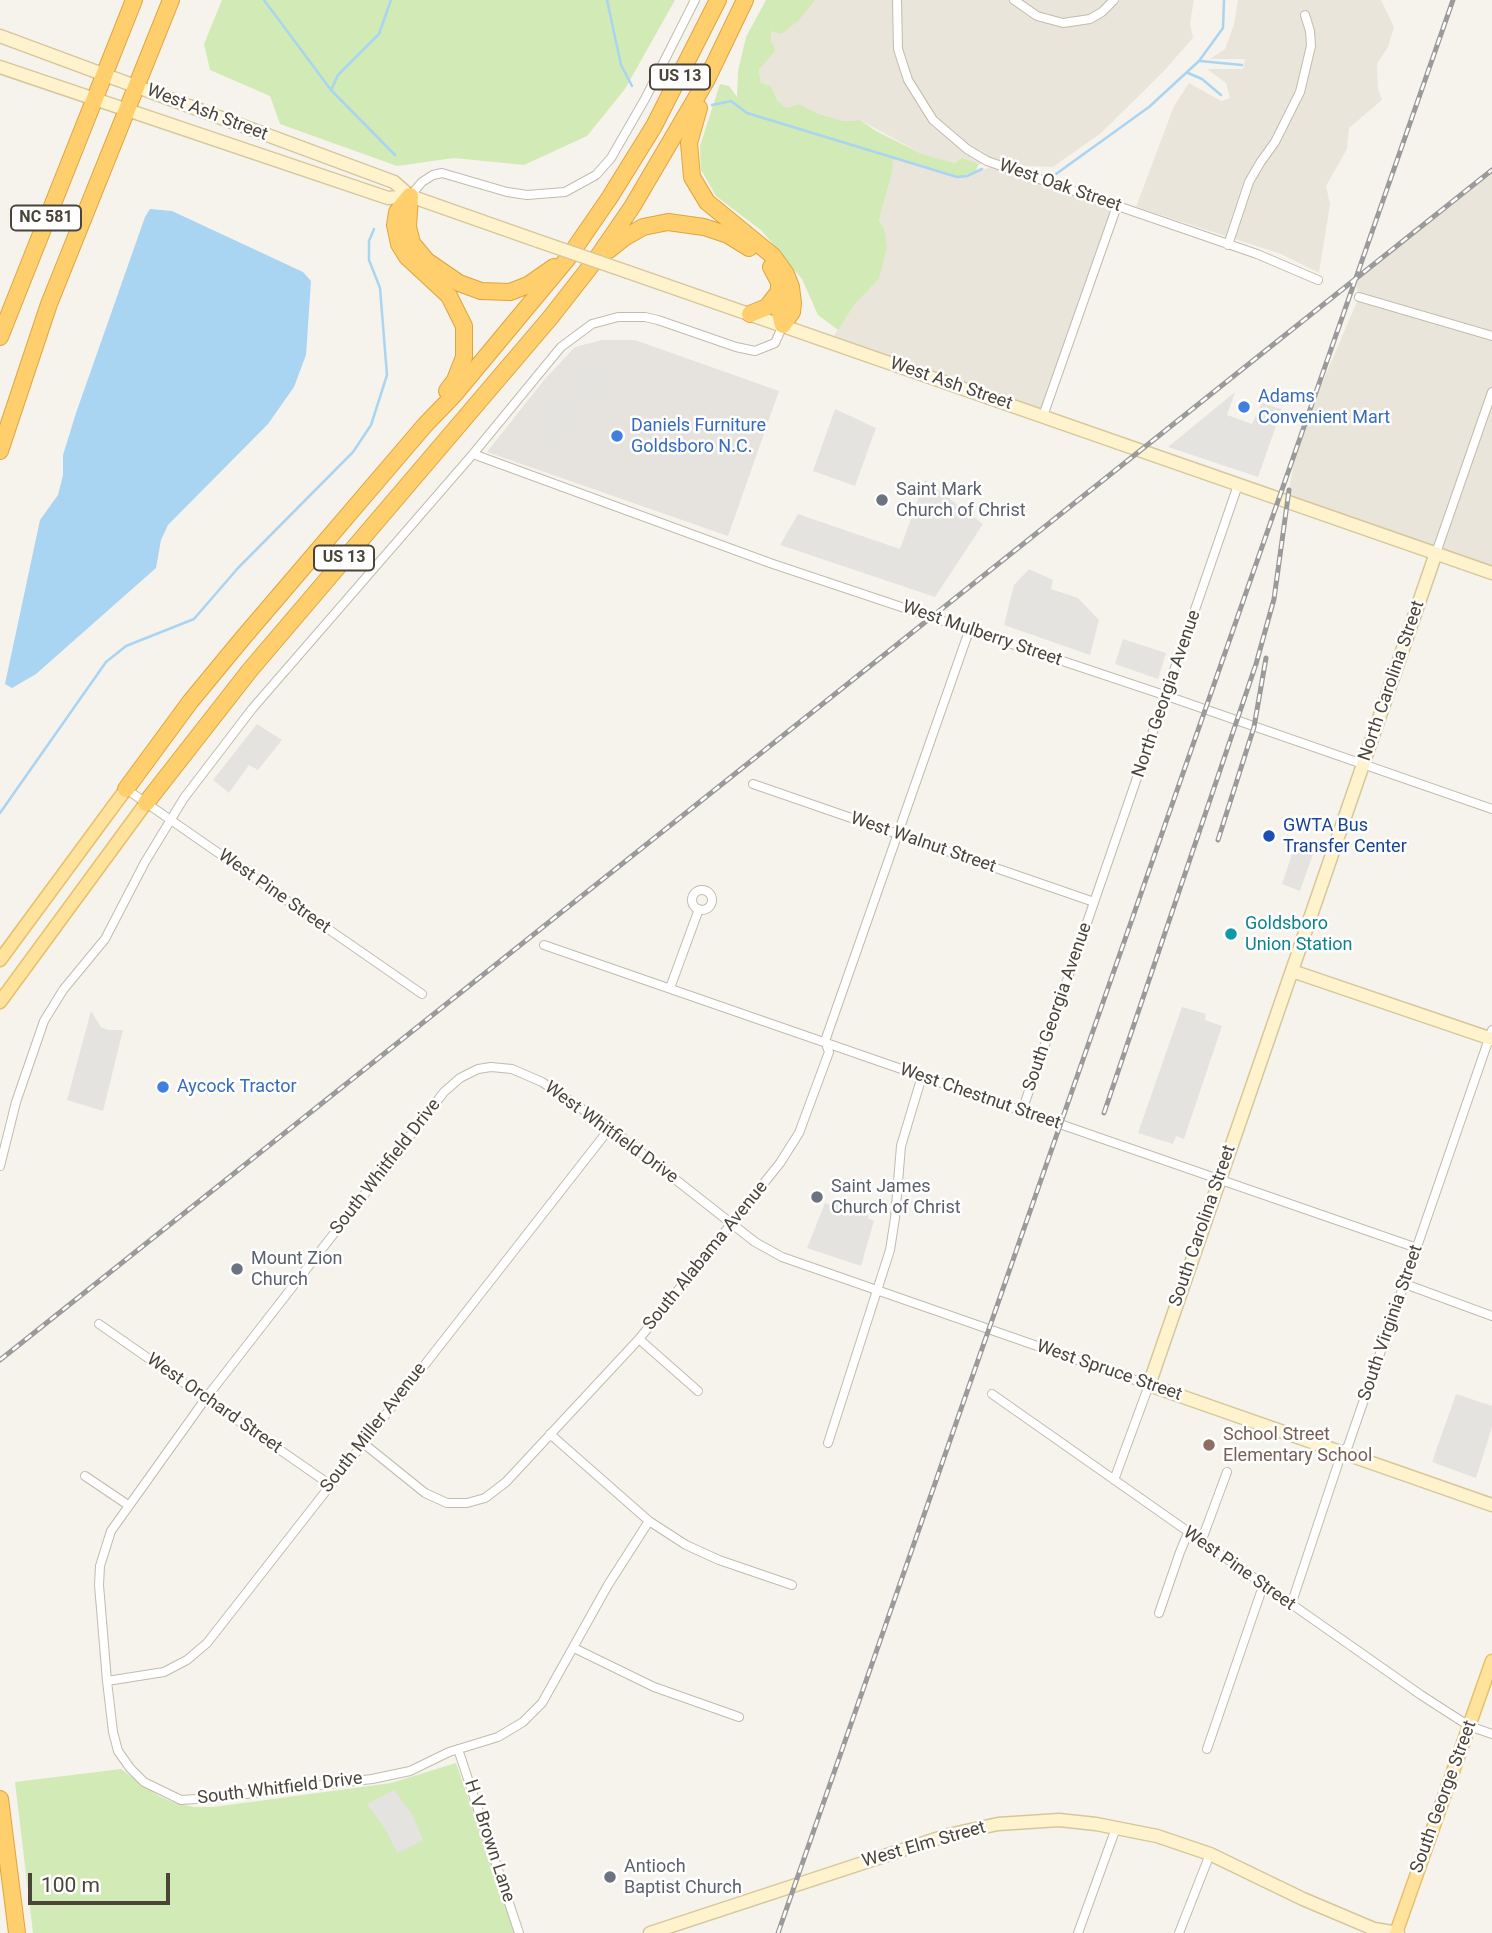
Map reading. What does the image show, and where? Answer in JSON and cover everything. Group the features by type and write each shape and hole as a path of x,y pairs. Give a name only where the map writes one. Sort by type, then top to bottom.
{"highway":[{"path":"93,100 134,0"},
{"path":"136,86 171,0"},
{"name":"US 13","path":"126,789 190,702 242,639 425,425 454,395 568,258 654,126 718,0"},
{"name":"US 13","path":"146,803 265,651 542,328 597,258 632,206 706,81 746,0"},
{"path":"706,81 689,144 692,177 707,202 773,256 786,274 793,303 792,312 783,325"},
{"name":"NC 581","path":"0,451 49,304 136,86"},
{"name":"NC 581","path":"0,337 93,100"},
{"path":"410,196 408,227 412,243 438,271 470,288 491,292 519,289 568,258"},
{"path":"410,196 397,212 395,225 399,244 407,257 449,296 461,316 466,337 461,367 425,425"},
{"path":"597,258 643,227 668,222 693,224 728,235 751,249 771,267 779,282 779,309 783,325"},
{"path":"751,314 767,307 780,290"},
{"path":"0,1799 17,1933"}],"main road":[{"name":"US 13","path":"0,960 126,789"},
{"name":"US 13","path":"0,1002 146,803"},
{"name":"South George Street","path":"1397,1933 1492,1661"}],"street":[{"path":"410,196 422,182 442,173 507,192 527,195 565,192 596,175 611,158 645,99 695,0"},
{"name":"West Oak Street","path":"897,0 896,33 902,64 923,107 945,133 965,149 987,161 1257,254 1318,280"},
{"path":"1014,0 1037,16 1063,23 1090,19 1114,0"},
{"path":"1228,244 1250,182 1275,142 1300,92 1311,46 1305,15"},
{"name":"West Ash Street","path":"0,36 394,182 410,196 1492,573"},
{"name":"West Ash Street","path":"0,68 388,198 410,196"},
{"path":"1043,416 1117,206"},
{"path":"1359,297 1492,336"},
{"path":"0,1166 16,1102 44,1021 63,990 106,939 170,820 226,740 473,454 561,347 592,324 618,317 645,317 755,351 775,344 783,325"},
{"name":"North Carolina Street","path":"1292,971 1492,392"},
{"name":"West Mulberry Street","path":"473,454 771,563 933,616 969,631 1167,696 1492,809"},
{"name":"North Georgia Avenue","path":"1094,902 1238,485"},
{"name":"South Alabama Avenue","path":"363,1443 425,1493 447,1503 467,1503 485,1498 506,1482 639,1339 780,1163 799,1133 829,1052 825,1041 969,631"},
{"name":"West Walnut Street","path":"753,784 1094,902"},
{"name":"West Pine Street","path":"126,789 422,994"},
{"name":"South Georgia Avenue","path":"1022,1111 1094,902"},
{"path":"670,988 699,909"},
{"name":"West Chestnut Street","path":"544,945 1417,1248"},
{"path":"1292,971 1491,1036"},
{"name":"South Carolina Street","path":"1114,1480 1292,971"},
{"name":"South Virginia Street","path":"1291,1605 1342,1452 1348,1446 1491,1036"},
{"name":"West Whitfield Drive","path":"478,1069 502,1068 522,1072 542,1082 610,1128 733,1224"},
{"name":"South Whitfield Drive","path":"478,1069 460,1078 444,1093 206,1398 111,1531 100,1566 99,1585 107,1681 118,1752 144,1782 181,1800 372,1779 410,1771 458,1749 498,1737 523,1722 542,1703 608,1585 649,1521"},
{"path":"828,1443 878,1291 894,1231 901,1146 922,1076"},
{"name":"South Miller Avenue","path":"107,1681 164,1672 187,1660 207,1643 610,1128"},
{"name":"West Spruce Street","path":"733,1224 782,1257 1492,1504"},
{"path":"1405,1284 1492,1316"},
{"name":"West Orchard Street","path":"99,1324 329,1484"},
{"path":"639,1339 698,1391"},
{"name":"West Pine Street","path":"992,1394 1263,1586 1469,1726 1492,1734"},
{"path":"550,1434 649,1521 686,1545 719,1560 792,1585"},
{"path":"1201,1542 1227,1472"},
{"path":"85,1476 128,1506"},
{"path":"1159,1613 1188,1534"},
{"path":"1207,1749 1263,1586"},
{"path":"574,1648 654,1687 739,1717"},
{"name":"H V Brown Lane","path":"458,1749 519,1933"},
{"name":"West Elm Street","path":"650,1933 957,1833 998,1824 1040,1820 1078,1822 1157,1836 1210,1854 1374,1929 1397,1933"},
{"path":"1078,1933 1116,1828"},
{"path":"1179,1933 1210,1854"}],"shaded area":[{"path":"815,0 1194,0 1190,23 1193,38 1163,72 1101,133 1053,167 979,164 962,159 955,163 922,154 860,120 844,121 819,114 799,104 786,109 777,100 771,86 761,83 759,70 776,50 771,41 771,31"},
{"path":"1238,0 1381,0 1394,27 1388,47 1377,64 1378,89 1382,100 1349,128 1347,149 1326,186 1330,204 1319,273 1281,254 1136,207 1174,106 1189,83 1221,101 1230,98 1226,83 1207,69 1243,69 1245,59 1210,59 1225,49 1234,25"},
{"path":"893,158 967,176 1001,166 1117,206 1043,416 830,342 855,304 879,279 884,228 879,220 892,173"},
{"path":"1492,173 1492,572 1287,501 1305,423 1359,297 1355,281"},
{"path":"602,340 635,340 779,391 728,536 487,452 544,380 575,347"},
{"path":"596,355 617,362 604,395 591,404 580,401 563,449 532,436 546,392 556,396 575,386 570,377 582,369 588,358 594,360"},
{"path":"1235,392 1227,415 1252,424 1262,403 1282,409 1258,477 1168,447"},
{"path":"835,409 876,428 855,486 813,471"},
{"path":"925,480 983,524 935,597 780,545 798,514 900,549"},
{"path":"1029,569 1053,580 1051,589 1078,598 1099,620 1090,655 1004,625 1014,585"},
{"path":"1123,639 1166,653 1158,679 1115,664"},
{"path":"257,724 282,740 258,770 249,765 229,793 213,780"},
{"path":"1294,848 1313,854 1300,891 1282,884"},
{"path":"1182,1007 1206,1014 1205,1020 1222,1026 1184,1139 1176,1136 1173,1144 1138,1133"},
{"path":"91,1011 101,1027 123,1030 103,1111 67,1100"},
{"path":"837,1200 869,1211 868,1218 874,1221 861,1266 807,1248 825,1203 831,1205"},
{"path":"1456,1394 1492,1406 1492,1427 1476,1478 1432,1462"},
{"path":"394,1790 412,1814 423,1840 397,1853 386,1830 367,1804"}],"green space":[{"path":"222,0 675,0 625,89 587,136 524,165 454,158 397,166 280,124 270,96 210,70 204,44"},
{"path":"766,0 815,0 799,20 781,34 771,31 771,41 776,50 759,70 761,83 771,86 777,100 786,108 799,104 819,114 844,121 860,120 922,154 955,163 962,158 979,164 975,172 957,177 893,159 892,173 879,220 884,228 887,247 879,279 855,304 838,330 818,315 802,279 762,231 716,196 701,170 700,146 720,84 729,86 737,97 738,71 746,37"},
{"path":"456,1763 516,1933 33,1933 15,1782 121,1769 159,1796 175,1803 214,1807 391,1783"}],"water":[{"path":"150,209 172,211 303,272 311,281 306,355 294,387 268,424 168,525 161,540 156,568 36,674 12,688 5,684 40,520 58,495 63,475 63,455 76,413"}],"waterway":[{"path":"264,0 331,90 395,155"},
{"path":"331,90 338,75 379,34 391,0"},
{"path":"607,0 621,65 632,86"},
{"path":"1056,174 1149,107 1199,61 1223,28 1224,0"},
{"path":"1200,61 1242,65"},
{"path":"1188,73 1202,79 1221,95"},
{"path":"712,105 731,101 747,113 957,177 982,169"},
{"path":"0,813 106,662 126,646 194,619 238,568 353,452 371,425 387,375 380,288 369,260 369,241 374,229"}],"railway":[{"path":"778,1933 1453,0"},
{"path":"0,1360 1492,170"},
{"path":"1104,1113 1256,664 1274,599 1289,490"},
{"path":"1218,840 1254,727 1266,658"}],"place":[{"name":"Adams Convenient Mart","path":"1244,407"},
{"name":"Daniels Furniture Goldsboro N.C.","path":"617,436"},
{"name":"Saint Mark Church of Christ","path":"882,500"},
{"name":"GWTA Bus Transfer Center","path":"1269,836"},
{"name":"Goldsboro Union Station","path":"1231,934"},
{"name":"Aycock Tractor","path":"163,1087"},
{"name":"Saint James Church of Christ","path":"817,1197"},
{"name":"Mount Zion Church","path":"237,1269"},
{"name":"School Street Elementary School","path":"1209,1445"},
{"name":"Antioch Baptist Church","path":"610,1877"}]}
